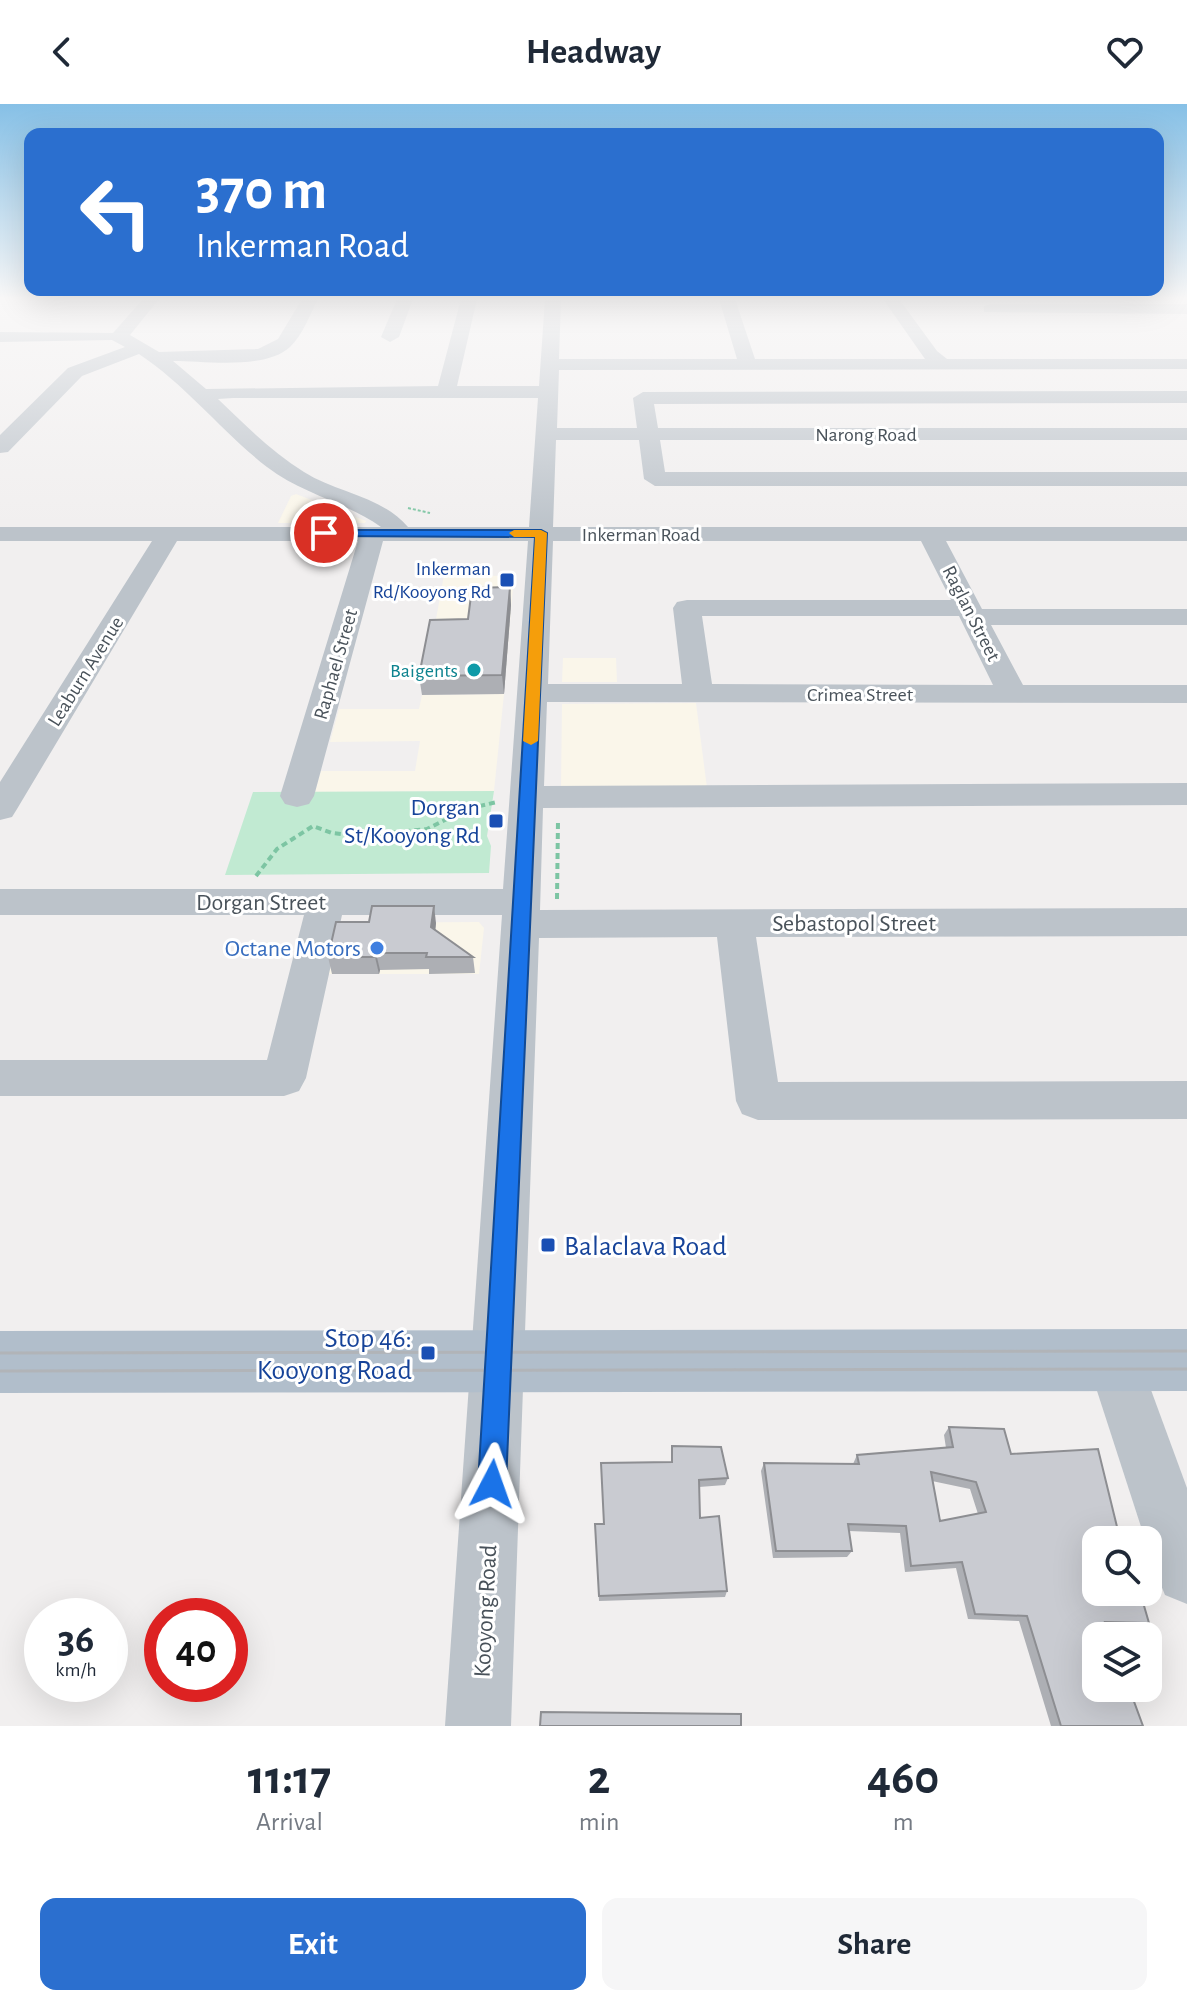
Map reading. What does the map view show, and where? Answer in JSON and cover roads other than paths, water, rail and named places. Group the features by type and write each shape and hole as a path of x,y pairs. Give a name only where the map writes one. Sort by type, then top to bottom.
{"main road":[{"path":"0,1362 1187,1360"}],"street":[{"path":"0,447 72,375"},
{"path":"177,375 284,469 308,484 391,522 386,533"},
{"path":"446,392 450,375"},
{"name":"Kooyong Road","path":"478,1726 522,913 513,799 533,693 549,375"},
{"path":"945,375 1057,534"},
{"path":"202,395 233,392 548,392"},
{"path":"1187,397 643,398 655,479 1187,479"},
{"name":"Narong Road","path":"546,434 1187,434"},
{"path":"343,500 405,515 420,523 428,533"},
{"name":"Raphael Street","path":"297,796 386,533"},
{"name":"Inkerman Road","path":"0,534 1187,534"},
{"name":"Leaburn Avenue","path":"0,809 169,534"},
{"name":"Raglan Street","path":"930,534 1012,693"},
{"path":"698,694 687,608 1187,617"},
{"name":"Crimea Street","path":"533,693 1186,696"},
{"path":"513,799 1187,794"},
{"name":"Dorgan Street","path":"0,902 326,902 522,913"},
{"path":"0,1078 284,1078 326,902"},
{"name":"Sebastopol Street","path":"522,913 735,923 1187,922"},
{"path":"735,923 758,1101 1187,1100"},
{"path":"1114,1360 1187,1573"}],"tram line":[{"path":"0,1353 1187,1351"},
{"path":"0,1371 1187,1369"}],"place":[{"name":"Inkerman Rd/Kooyong Rd","path":"507,580"},
{"name":"Baigents","path":"474,670"},
{"name":"Dorgan St/Kooyong Rd","path":"496,821"},
{"name":"Octane Motors","path":"377,948"},
{"name":"Balaclava Road","path":"548,1245"},
{"name":"Stop 46: Kooyong Road","path":"428,1353"}]}
